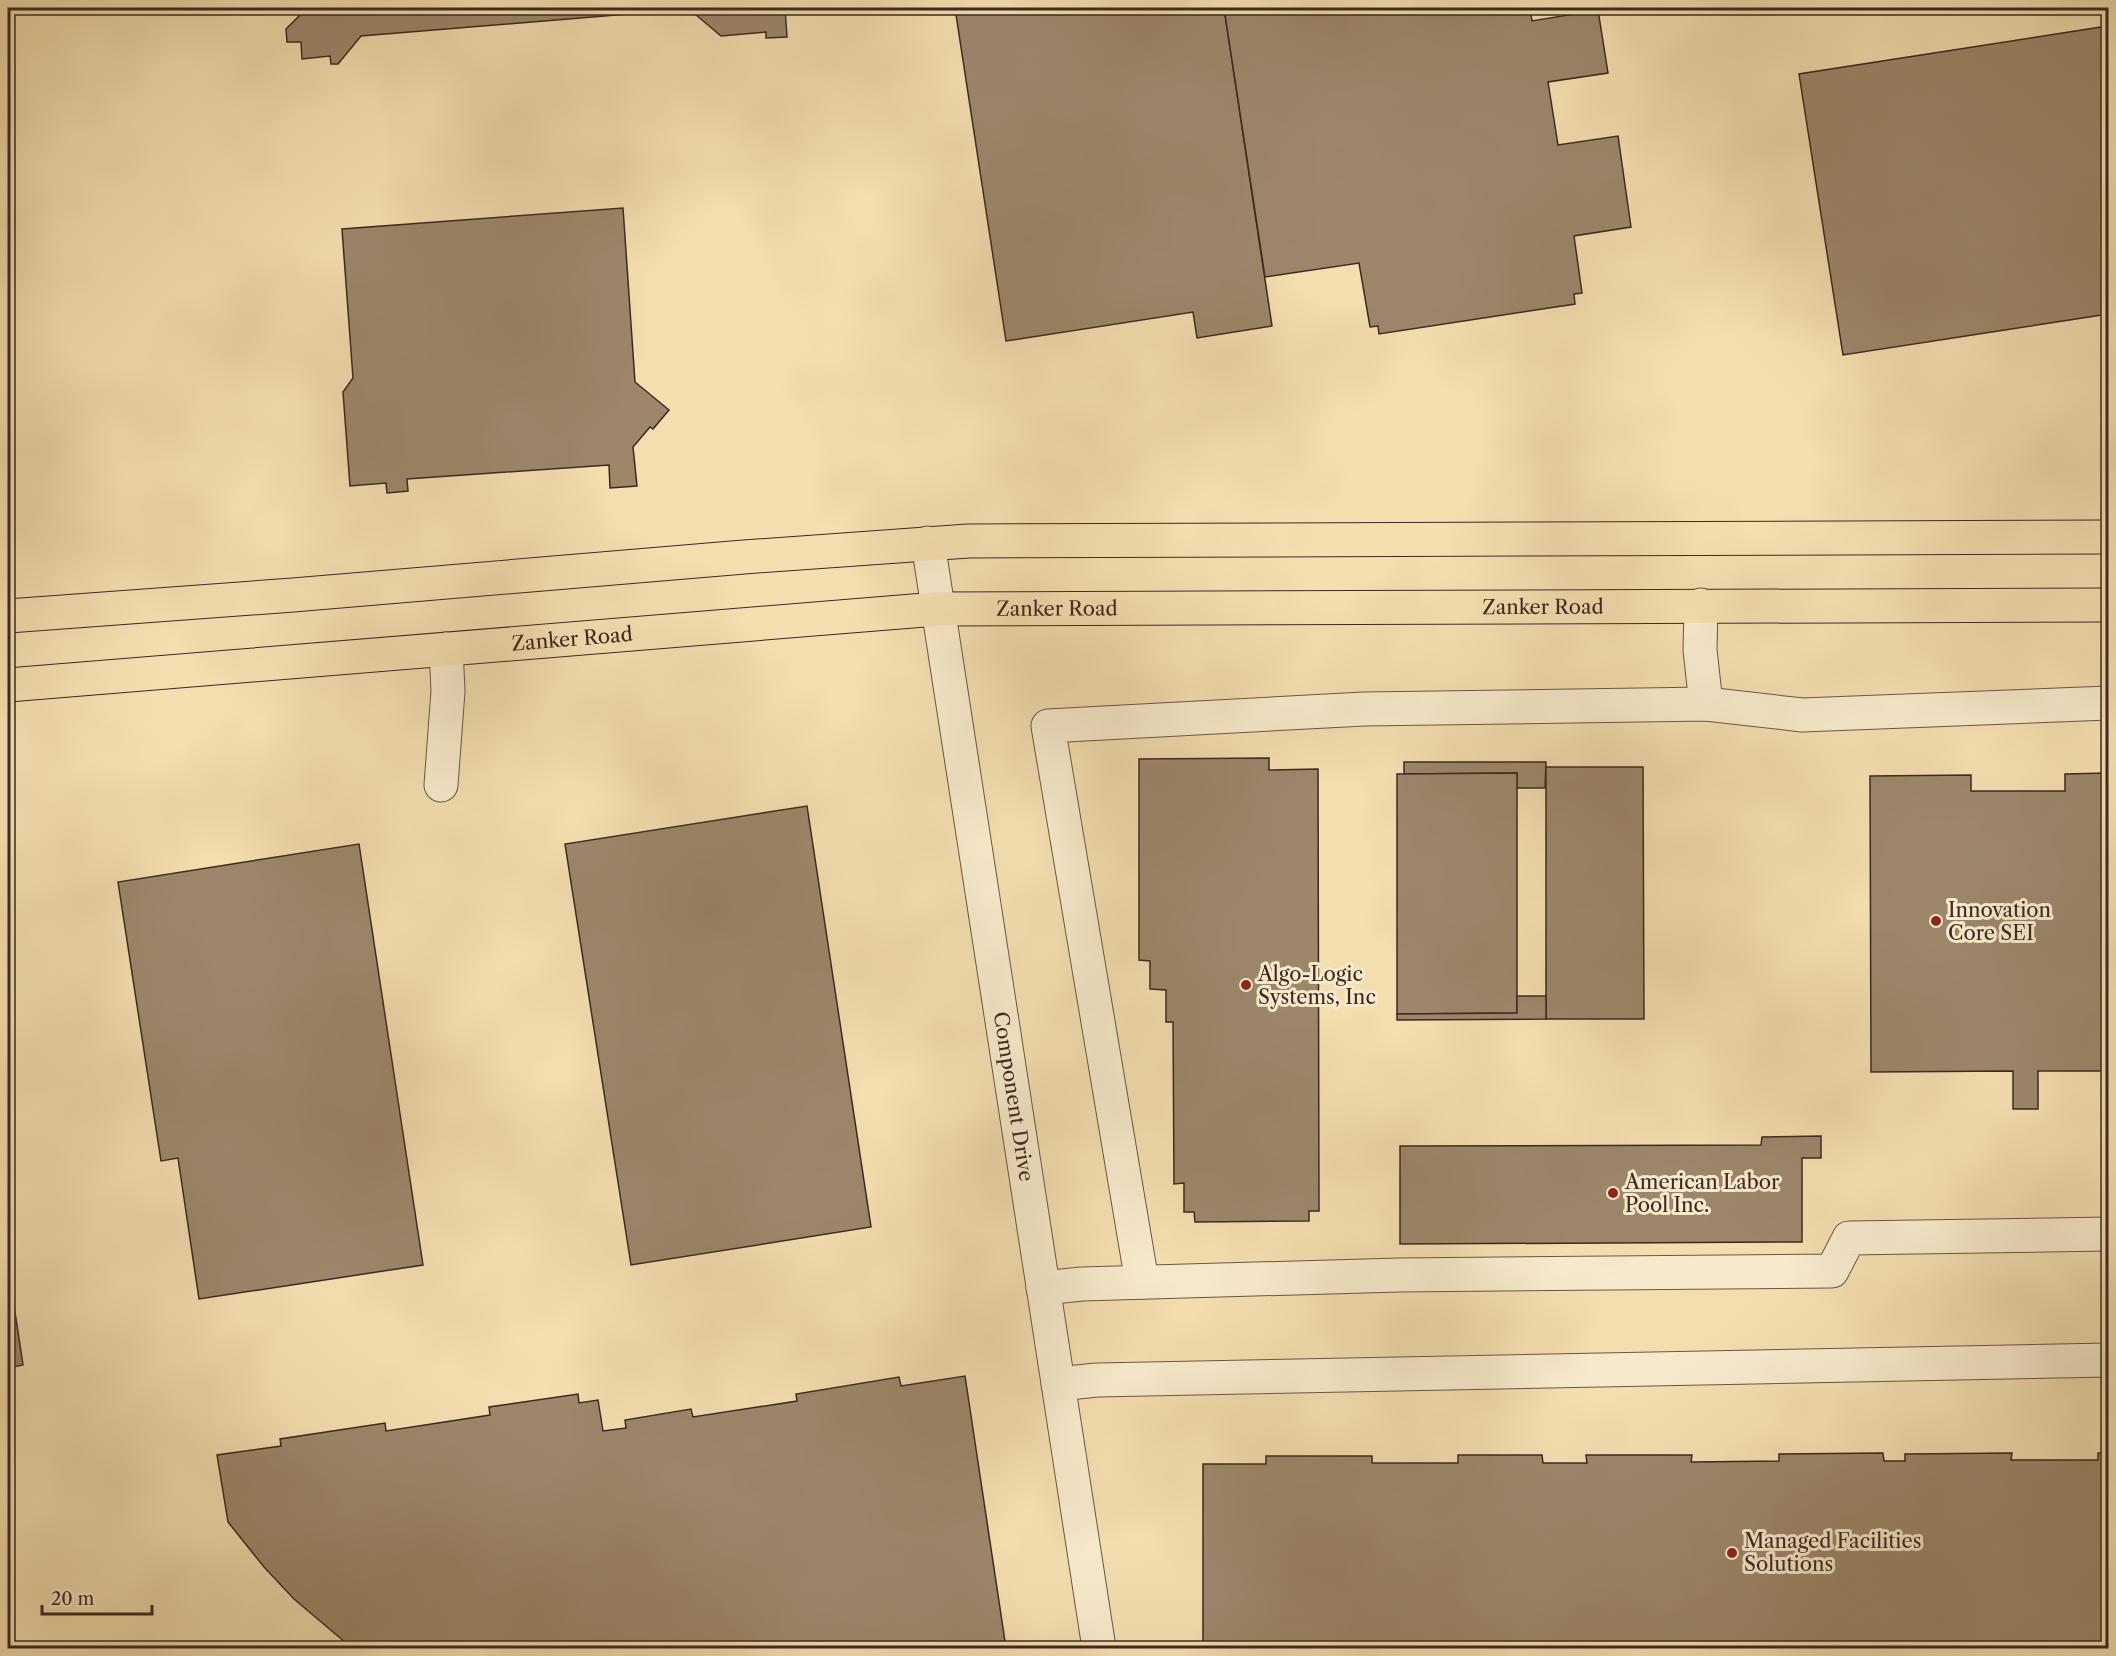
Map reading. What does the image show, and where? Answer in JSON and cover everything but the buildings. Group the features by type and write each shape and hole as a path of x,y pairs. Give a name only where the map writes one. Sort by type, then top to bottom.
{"main road":[{"path":"8,616 293,596 968,541 2109,537"},
{"name":"Zanker Road","path":"8,685 937,609 2109,605"}],"street":[{"name":"Component Drive","path":"928,543 1099,1648"},
{"path":"1701,605 1700,650 1706,704"},
{"path":"441,784 448,691 446,649"},
{"path":"1142,1282 1048,726 1364,709 1706,704 1802,715 2109,703"},
{"path":"1044,1288 1142,1282 1399,1275 1832,1271 1849,1238 2109,1234"},
{"path":"1058,1384 1097,1380 2109,1360"}],"place":[{"name":"Innovation Core SEI","path":"1936,921"},
{"name":"Algo-Logic Systems, Inc","path":"1246,985"},
{"name":"American Labor Pool Inc.","path":"1613,1193"},
{"name":"Managed Facilities Solutions","path":"1732,1553"}]}
